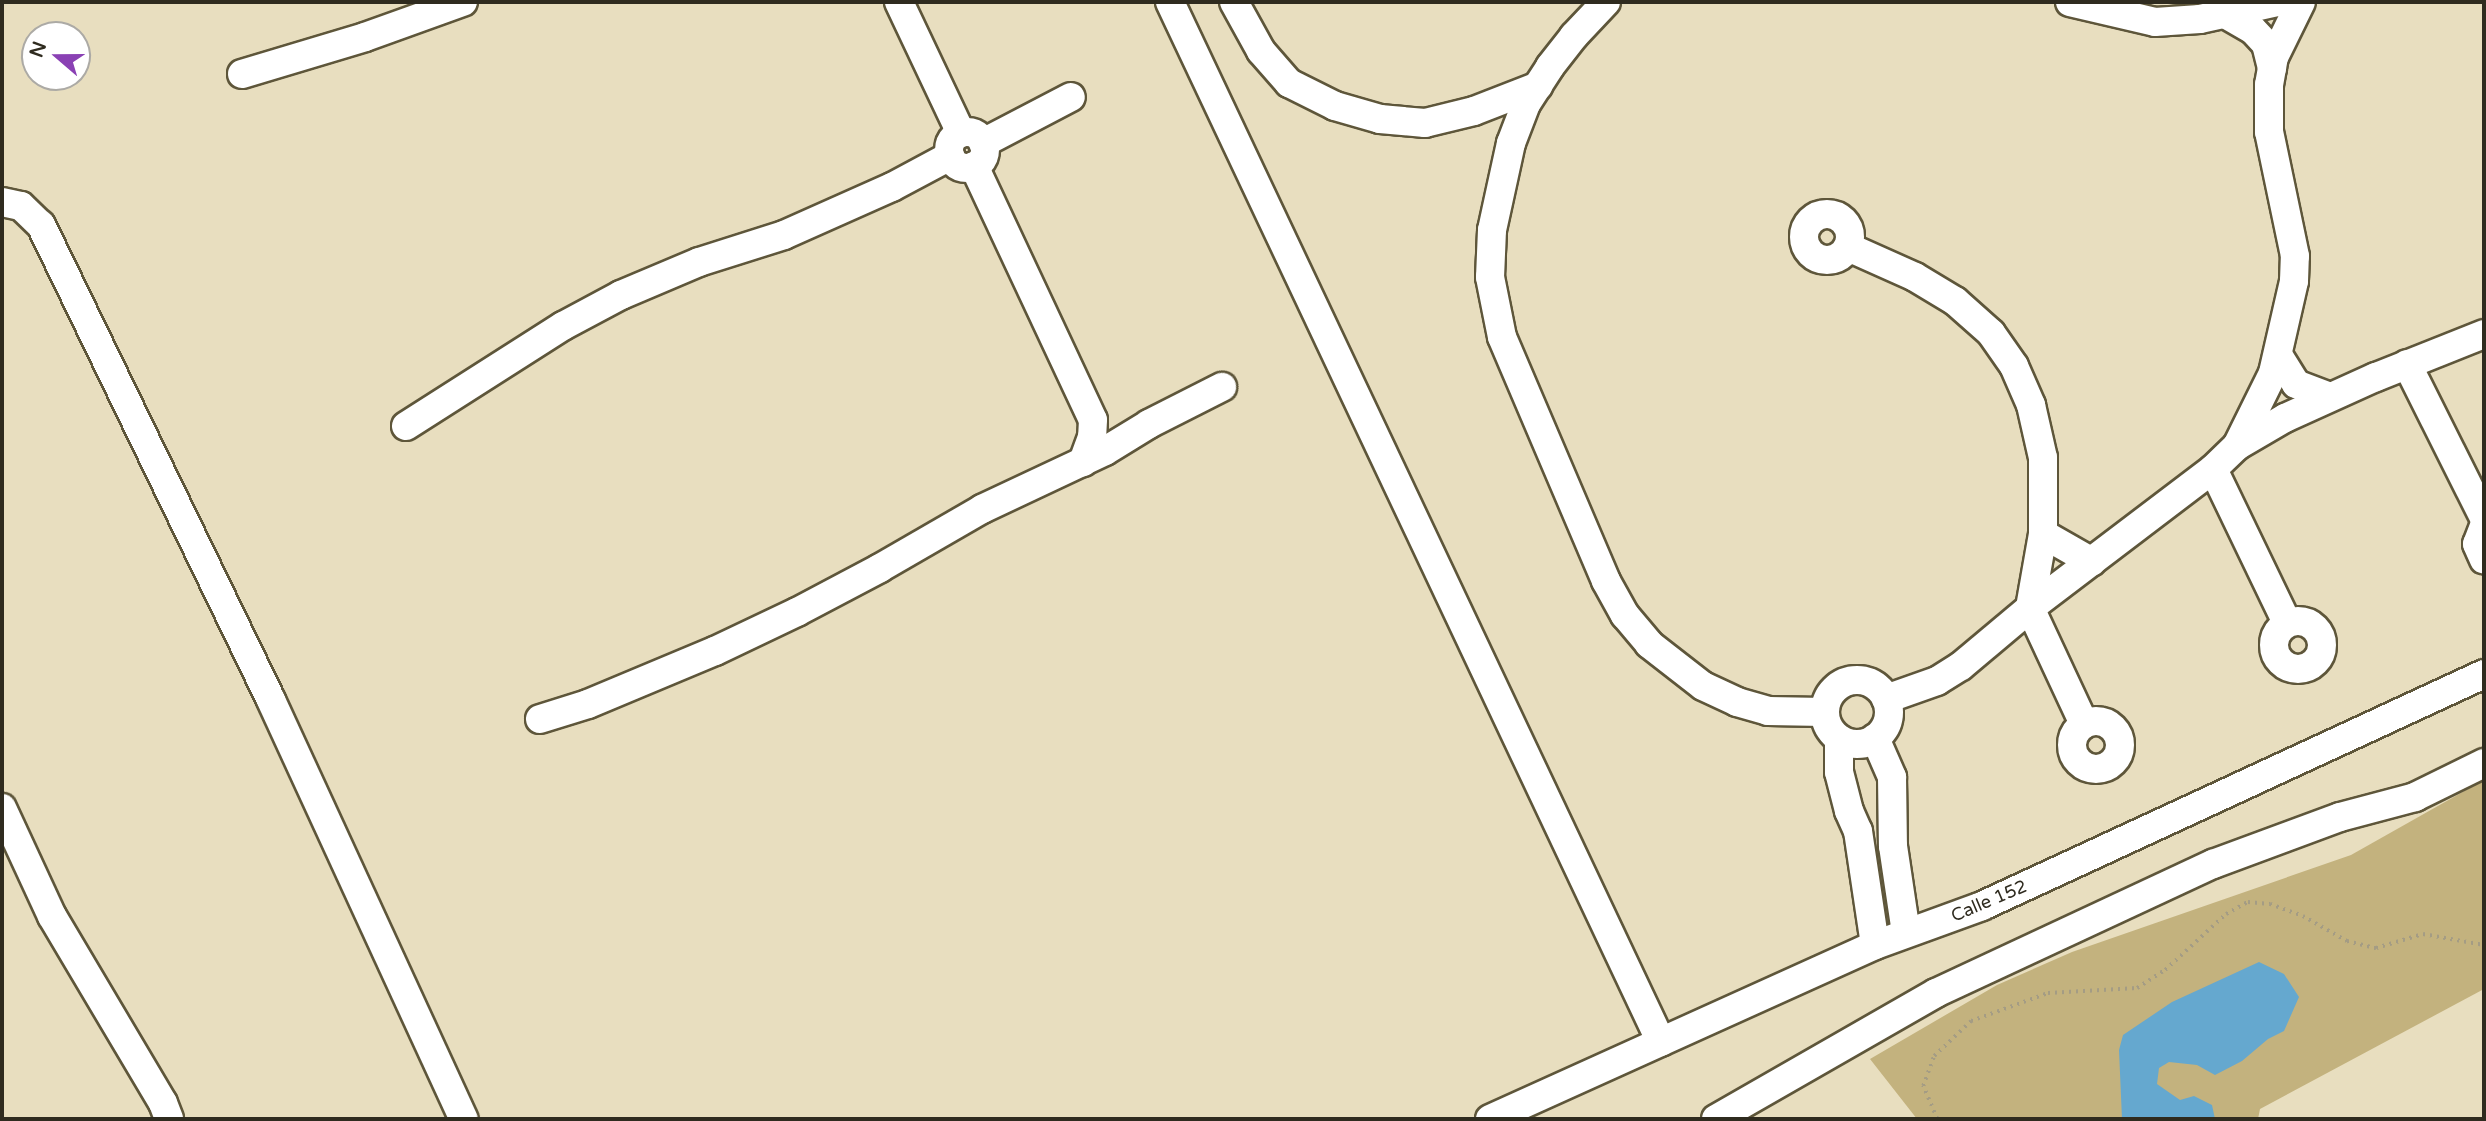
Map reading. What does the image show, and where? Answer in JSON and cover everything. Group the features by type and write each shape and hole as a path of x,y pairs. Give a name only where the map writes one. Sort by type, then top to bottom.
{"street":[{"path":"243,74 365,37 463,2"},
{"path":"886,2 892,2"},
{"path":"899,2 1093,419 1092,437 1083,462"},
{"path":"1171,2 1661,1042"},
{"path":"1234,2 1261,51 1289,83 1335,106 1380,119 1425,123 1454,116 1538,86"},
{"path":"2070,2 2155,22 2225,14 2277,2"},
{"path":"2237,446 2273,373 2290,303 2295,256 2269,132 2269,85 2272,68 2301,2"},
{"path":"1602,4 1574,36 1526,104 1507,157 1492,230 1490,277 1502,337 1606,581 1625,615 1649,644 1703,686 1737,702 1768,710 1824,712"},
{"path":"2225,14 2253,30 2266,44 2272,68"},
{"path":"406,426 563,326 621,295 699,262 784,234 892,187 1072,97"},
{"path":"1454,116 1484,124 1494,131 1507,157"},
{"path":"2,202 20,206 41,225 271,700 464,1119"},
{"path":"1849,247 1915,277 1955,301 1991,333 2014,366 2031,404 2043,458 2043,534 2030,608 2084,724"},
{"path":"1886,699 1949,673 2213,469 2237,446 2285,418 2330,397 2484,334"},
{"path":"2278,355 2296,384 2330,397"},
{"path":"2407,364 2484,518"},
{"path":"541,719 587,704 715,651 880,569 982,509 1083,462 1201,395 1222,387"},
{"path":"1093,419 1133,433"},
{"path":"2213,469 2287,623"},
{"path":"2484,526 2477,544 2484,560"},
{"path":"2043,534 2092,562"},
{"name":"Calle 152","path":"1490,1119 1875,945 1982,906 2484,674"},
{"path":"1851,680 1872,684 1886,699 1887,720 1875,738 1857,744 1839,738 1831,731 1824,712 1833,691 1851,680"},
{"path":"1839,738 1842,788 1858,831 1875,945"},
{"path":"1875,738 1892,777 1893,846 1906,933"},
{"path":"1716,1119 1936,993 2200,869 2340,817 2415,797 2484,763"},
{"path":"2,808 52,916 163,1103 169,1119"}],"path":[{"path":"1937,1119 1923,1086 1934,1056 1971,1021 2048,993 2137,988 2165,970 2226,914 2248,902 2270,904 2302,916 2347,941 2376,948 2423,934 2484,945"}],"shaded area":[{"path":"2484,780 2484,989 2260,1109 2258,1119 1917,1119 1870,1059 1997,985 2072,952 2351,855"}],"water":[{"path":"2259,962 2284,974 2299,997 2284,1031 2268,1039 2242,1061 2215,1075 2197,1065 2169,1062 2159,1068 2157,1084 2180,1100 2194,1096 2212,1105 2215,1119 2122,1119 2119,1050 2123,1035 2172,1002"}]}
